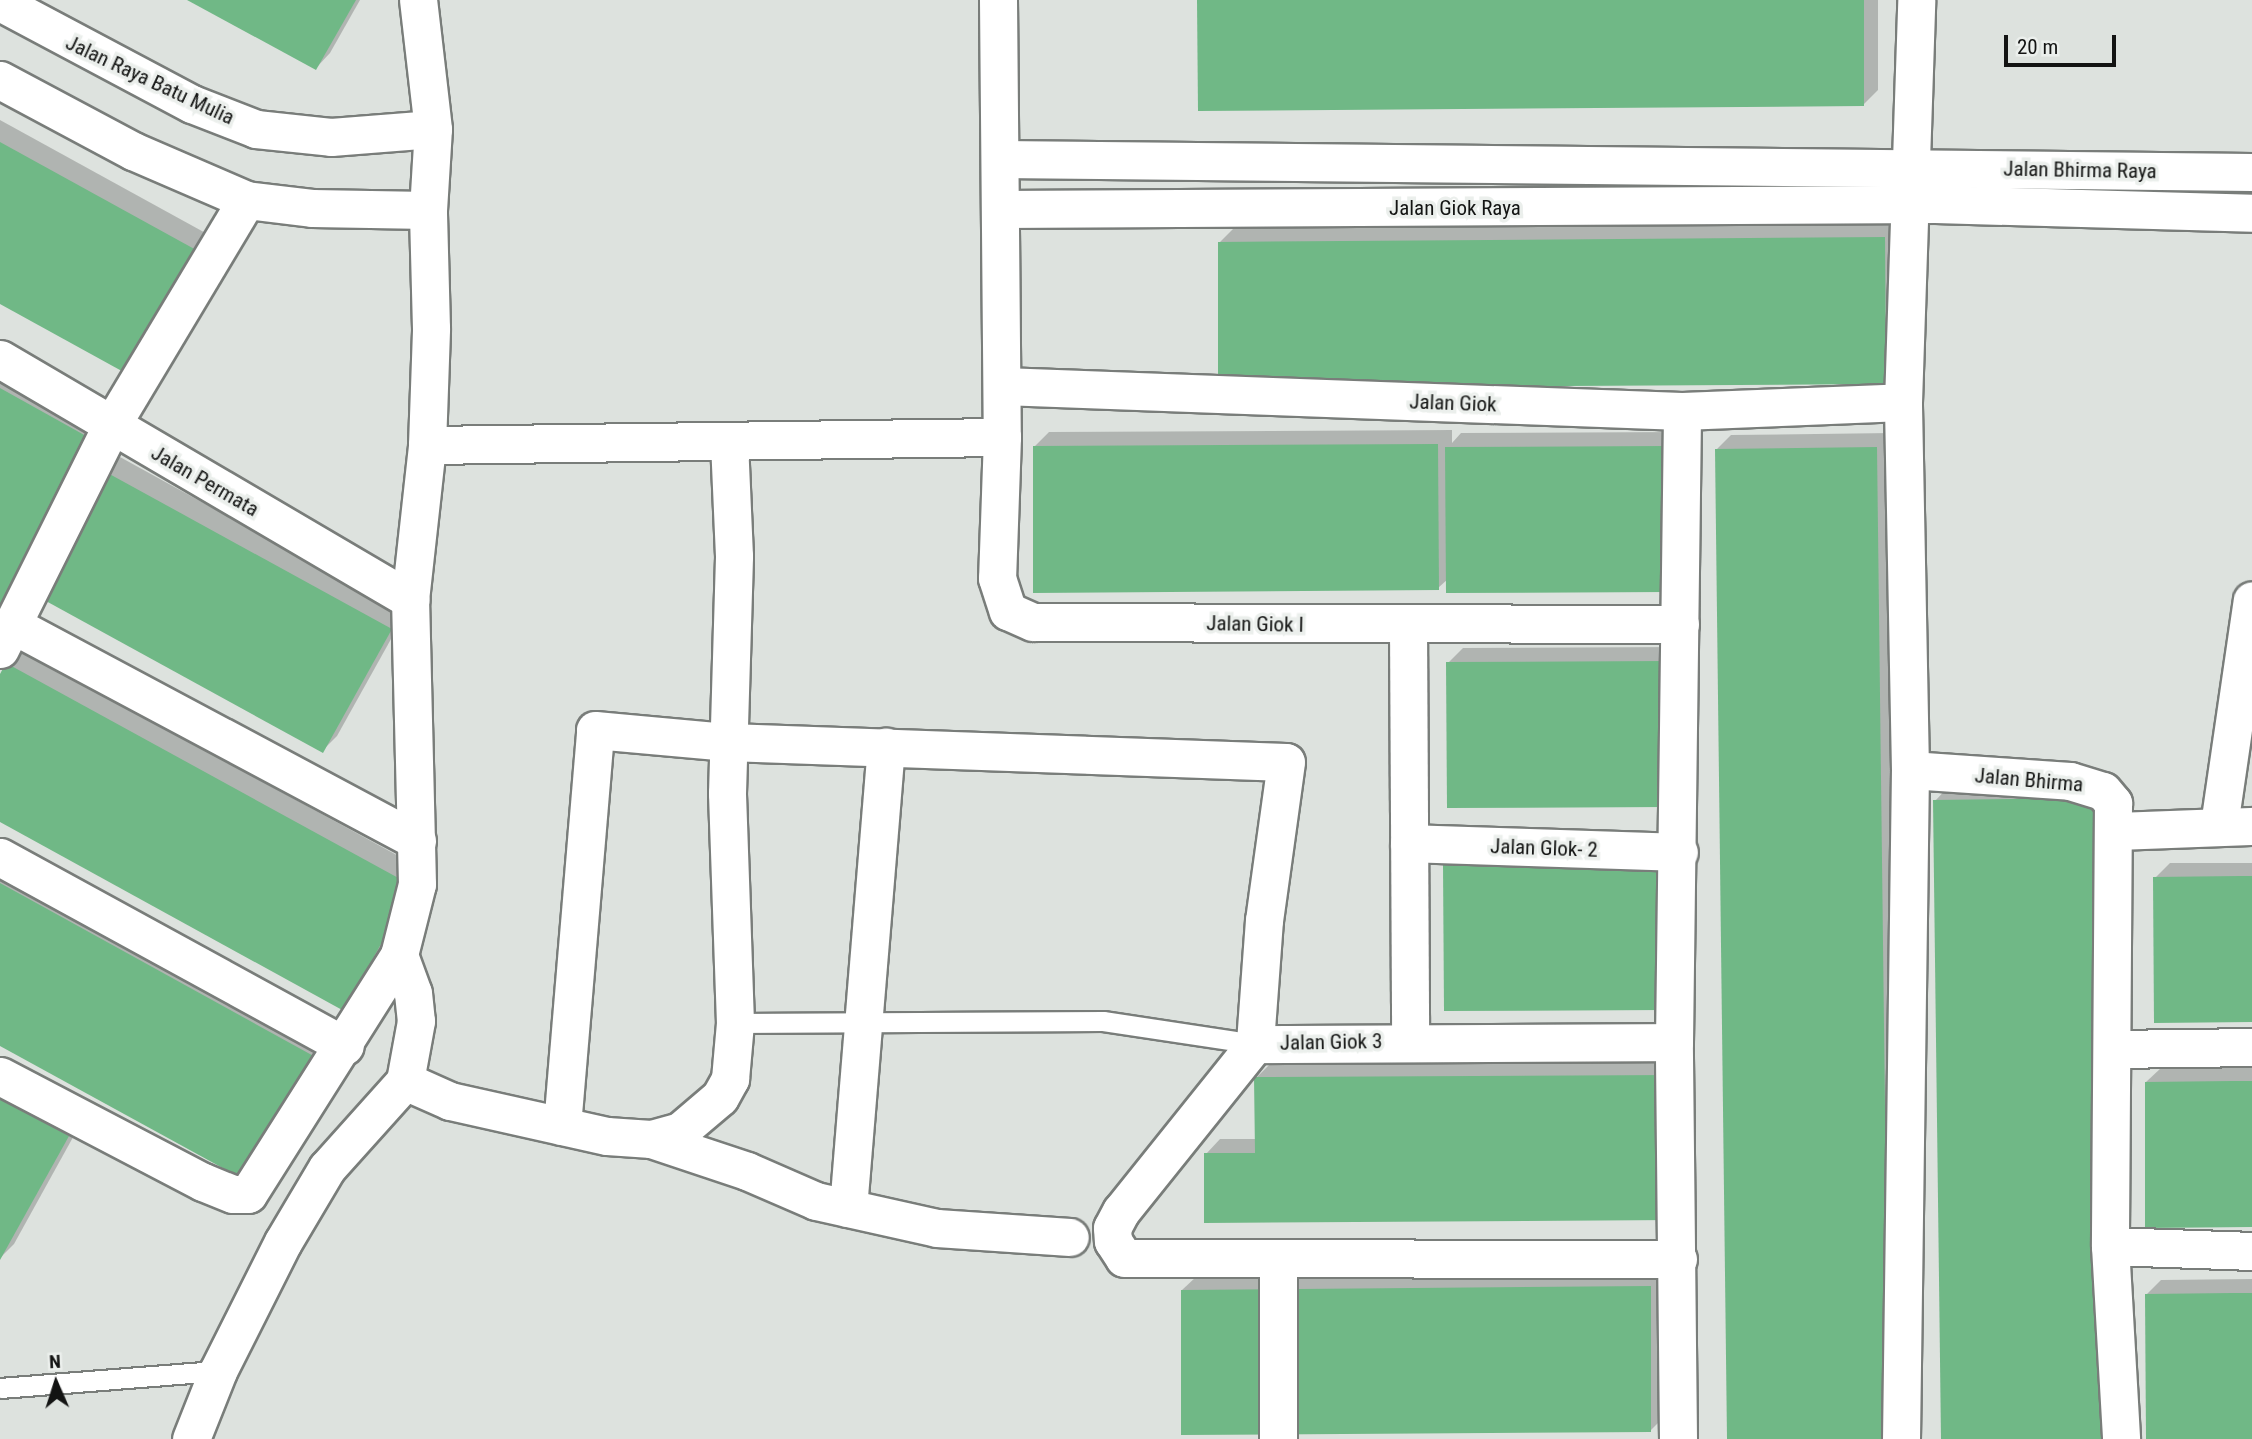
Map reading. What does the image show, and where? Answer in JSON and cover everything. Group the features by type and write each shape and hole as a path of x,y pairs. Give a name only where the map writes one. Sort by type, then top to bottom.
{"street":[{"path":"0,1076 203,1182 243,1194 252,1191 345,1046 398,956 417,884 410,600 427,445 432,328 428,210 433,129 418,0"},
{"path":"427,445 1002,437 998,0"},
{"path":"1901,1439 1910,770 1903,402 1908,166 1916,0"},
{"name":"Jalan Raya Batu Mulia","path":"0,2 192,104 256,130 331,137 433,129"},
{"path":"0,80 133,151 246,200 312,208 428,210"},
{"path":"1000,159 1908,166"},
{"path":"1175,161 1175,209"},
{"name":"Jalan Bhirma Raya","path":"1908,166 2252,172"},
{"path":"246,200 111,426 6,637 417,841"},
{"name":"Jalan Bhirma Raya","path":"1909,208 1935,204 2252,213"},
{"name":"Jalan Giok Raya","path":"1000,209 1909,208"},
{"name":"Jalan Permata","path":"0,359 410,600"},
{"name":"Jalan Giok","path":"1002,386 1682,411 1903,402"},
{"path":"1678,1439 1674,1042 1679,852 1682,411"},
{"name":"Jalan Giok I","path":"1002,437 997,578 1008,611 1016,618 1033,622 1408,626 1680,624"},
{"path":"651,1139 680,1131 720,1097 730,1079 735,1023 728,742 734,556 729,440"},
{"path":"2115,831 2235,826 2251,612"},
{"path":"1408,626 1410,1041"},
{"path":"562,1126 595,730 728,742 1286,762 1264,920 1255,1044"},
{"path":"848,1208 886,747"},
{"name":"Jalan Bhirma","path":"1910,770 2090,784 2113,803 2115,831 2110,1246 2120,1439"},
{"name":"Jalan Glok- 2","path":"1409,844 1679,852"},
{"path":"0,857 345,1046"},
{"path":"191,1439 218,1371 283,1242 327,1168 405,1081 416,1020 413,993 398,956"},
{"name":"Jalan Giok 3","path":"1278,1258 1124,1258 1113,1241 1112,1228 1121,1211 1255,1044 1410,1041 1674,1042"},
{"path":"2112,1049 2252,1047"},
{"path":"405,1081 450,1101 607,1136 651,1139 747,1171 816,1201 937,1228 1070,1237"},
{"path":"2110,1246 2252,1251"},
{"path":"1278,1439 1278,1258 1678,1259"}],"lane":[{"path":"735,1023 865,1025 1103,1021 1255,1044"},
{"path":"0,1388 218,1371"}],"building":[{"path":"187,0 356,0 316,70"},
{"path":"1197,0 1864,0 1864,106 1198,111"},
{"path":"0,142 198,251 129,375 0,304"},
{"path":"1885,237 1886,384 1218,388 1218,242"},
{"path":"0,388 95,441 0,606"},
{"path":"1438,444 1439,590 1033,593 1033,446"},
{"path":"1666,446 1667,592 1446,593 1445,447"},
{"path":"1877,447 1889,1439 1727,1439 1715,449"},
{"path":"104,471 392,629 323,753 35,595"},
{"path":"1667,661 1668,807 1447,808 1446,662"},
{"path":"6,663 413,886 344,1011 0,822 0,674"},
{"path":"2095,798 2103,1439 1941,1439 1933,800"},
{"path":"1664,864 1665,1010 1444,1011 1443,865"},
{"path":"2252,876 2252,1022 2154,1023 2153,877"},
{"path":"0,883 319,1059 250,1183 0,1046"},
{"path":"1674,1075 1674,1220 1204,1223 1204,1153 1255,1153 1254,1077"},
{"path":"2252,1081 2252,1227 2145,1228 2145,1082"},
{"path":"0,1098 69,1136 0,1260"},
{"path":"1651,1286 1651,1432 1181,1435 1181,1290"},
{"path":"2252,1293 2252,1439 2146,1439 2145,1294"}]}
